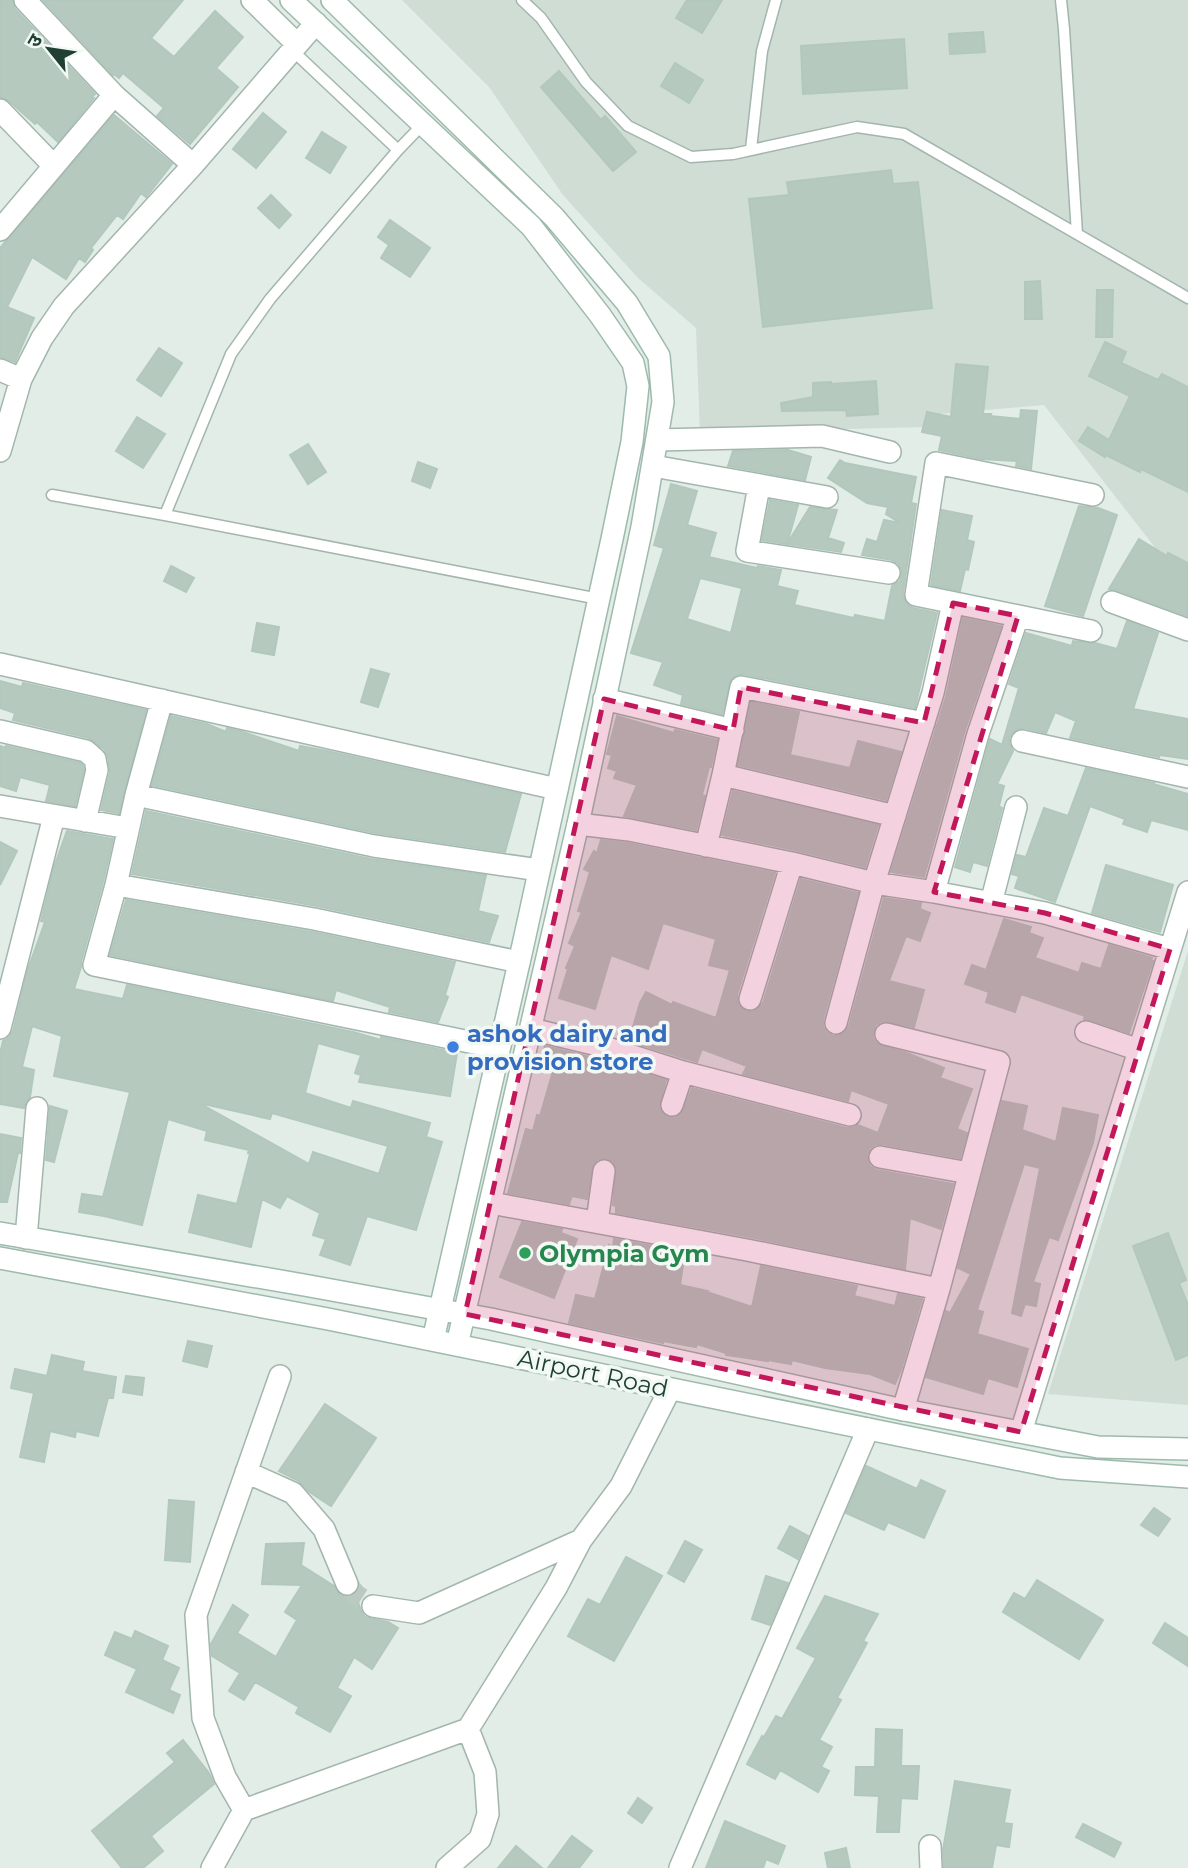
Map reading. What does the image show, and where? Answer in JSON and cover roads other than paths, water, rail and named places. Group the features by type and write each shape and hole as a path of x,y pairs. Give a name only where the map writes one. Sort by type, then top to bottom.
{"street":[{"path":"25,0 114,95 193,165"},
{"path":"252,0 295,47"},
{"path":"291,0 531,226 600,315 633,363 638,386 632,442 599,599 433,1340"},
{"path":"332,0 554,216 627,303 659,356 663,402 642,527 578,824 457,1345"},
{"path":"0,451 21,379 42,338 64,306 193,165 316,23"},
{"path":"0,230 114,95"},
{"path":"0,110 54,166"},
{"path":"0,370 21,379"},
{"path":"657,440 822,436 890,452"},
{"path":"1091,631 916,595 936,463 1093,495"},
{"path":"653,466 827,497"},
{"path":"760,486 747,551 889,573"},
{"path":"1112,602 1188,630"},
{"path":"836,1023 874,883 933,693 953,603"},
{"path":"934,892 978,734 1018,616"},
{"path":"0,664 557,789"},
{"path":"706,846 741,687 924,723"},
{"path":"604,699 733,730"},
{"path":"162,700 94,965 499,1048"},
{"path":"0,731 86,751 95,759 97,770 85,821"},
{"path":"1022,741 1188,777"},
{"path":"723,775 895,816"},
{"path":"136,795 374,846 539,870"},
{"path":"0,806 128,828"},
{"path":"991,903 1016,807"},
{"path":"0,1028 54,816"},
{"path":"578,824 629,830 792,863 874,883 1045,913 1170,948"},
{"path":"750,999 792,863"},
{"path":"116,885 314,919 519,962"},
{"path":"1021,1432 1188,892"},
{"path":"531,1029 850,1115"},
{"path":"1086,1032 1139,1050"},
{"path":"887,1034 999,1062 939,1289 903,1410"},
{"path":"672,1105 683,1072"},
{"path":"26,1238 37,1108"},
{"path":"880,1157 969,1173"},
{"path":"597,1222 604,1171"},
{"path":"491,1203 939,1289"},
{"name":"Airport Road","path":"0,1233 465,1314 903,1410 1098,1447 1188,1449"},
{"name":"Airport Road","path":"0,1258 328,1319 1060,1468 1188,1477"},
{"path":"244,1810 225,1777 204,1718 196,1615 280,1376"},
{"path":"212,1868 244,1810 468,1729 556,1588 581,1540 621,1486 670,1390"},
{"path":"680,1868 868,1429"},
{"path":"246,1472 293,1493 324,1529 347,1584"},
{"path":"373,1605 419,1613 581,1540"},
{"path":"447,1868 480,1839 488,1814 485,1772 468,1729"},
{"path":"930,1846 931,1868"}],"lane":[{"path":"522,0 541,18 586,82 628,127 691,157 733,153 857,127 904,134 1188,298"},
{"path":"751,149 762,51 776,0"},
{"path":"1061,0 1077,234"},
{"path":"295,47 398,150"},
{"path":"165,515 231,354 271,299 423,124"},
{"path":"52,495 599,599"}],"tunnel":[{"path":"347,1584 356,1595 373,1606"}],"place":[{"name":"ashok dairy and provision store","path":"453,1047"},
{"name":"Olympia Gym","path":"525,1253"}]}
